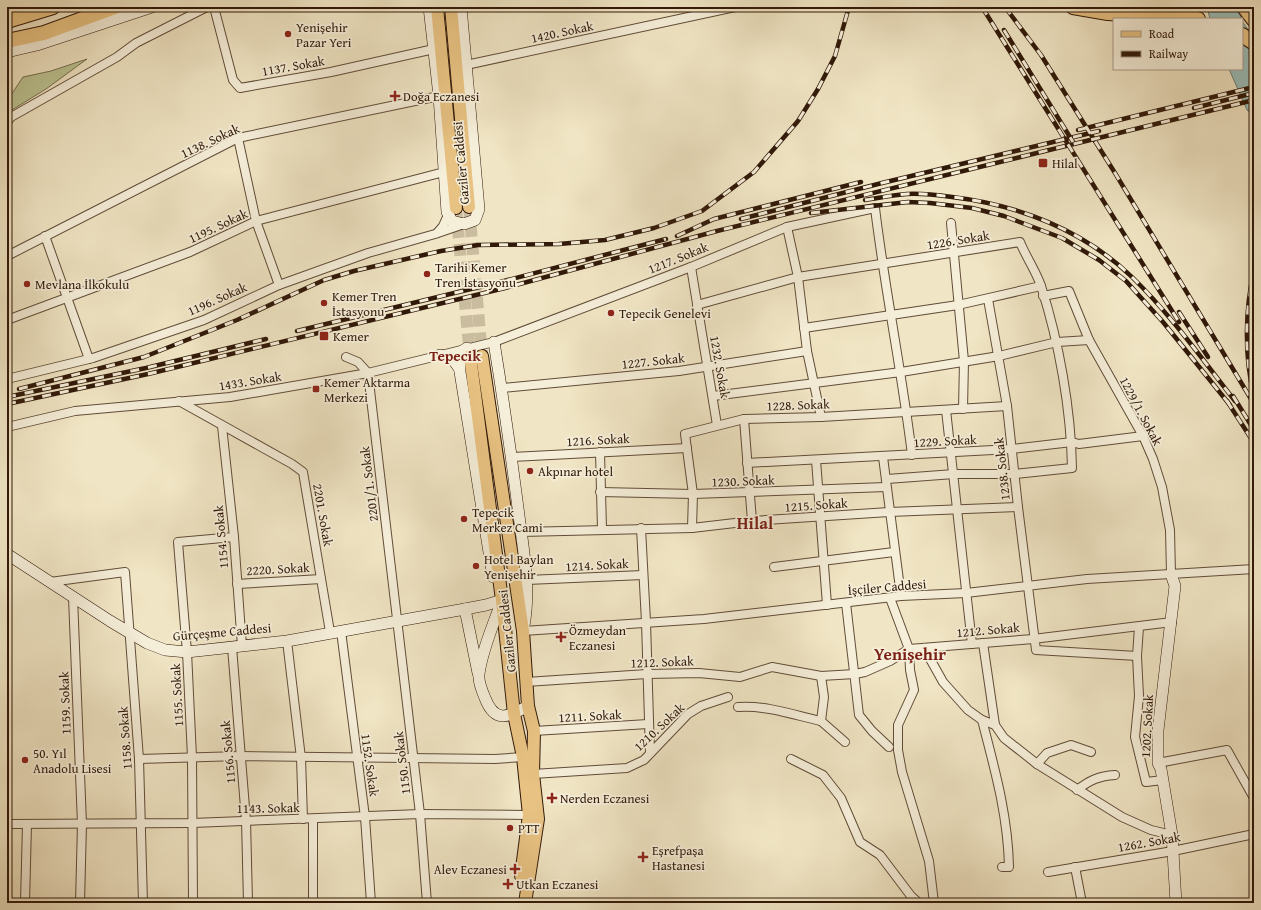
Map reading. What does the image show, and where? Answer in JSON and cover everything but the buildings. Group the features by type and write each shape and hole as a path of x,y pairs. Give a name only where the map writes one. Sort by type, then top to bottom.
{"highway":[{"path":"9,20 53,7"},
{"path":"7,41 44,33 115,7"},
{"path":"1073,7 1108,13 1195,18"},
{"path":"1244,7 1254,20"},
{"path":"1243,36 1254,43"}],"main road":[{"path":"7,52 37,45 152,7"},
{"name":"Gaziler Caddesi","path":"429,7 439,96 444,172 454,222 464,224 475,220 479,209 461,7"},
{"name":"Gaziler Caddesi","path":"437,7 452,212"},
{"name":"Gaziler Caddesi","path":"451,7 469,207"},
{"path":"494,342 512,457 527,580 527,610 523,631"},
{"path":"473,353 460,353 460,372 495,588 502,600 478,676"},
{"name":"Gaziler Caddesi","path":"473,353 514,714 523,757 529,814 518,903"},
{"name":"Gaziler Caddesi","path":"473,353 523,631 528,706 534,731 533,774 538,819 526,903"},
{"path":"440,355 452,358 457,363 460,372"},
{"name":"Gürçeşme Caddesi","path":"10,558 147,644 165,650 187,652 287,641 330,632 486,606 502,600"},
{"name":"1202. Sokak","path":"1171,574 1175,586 1172,622 1158,730 1158,763 1163,780 1172,835 1176,903"},
{"path":"465,609 478,676 483,693 492,712 500,716 507,717 528,706"}],"street":[{"path":"7,122 11,117 117,57 136,42 207,7"},
{"name":"1137. Sokak","path":"214,7 233,80 240,88 331,72 434,49"},
{"name":"1420. Sokak","path":"466,66 734,7"},
{"name":"1138. Sokak","path":"7,256 238,138 439,96"},
{"path":"238,138 256,221 279,285"},
{"name":"1195. Sokak","path":"7,320 67,299 190,252 256,221 444,172"},
{"name":"1217. Sokak","path":"494,342 691,267 787,227 874,208 881,263"},
{"path":"435,234 443,226 452,212"},
{"name":"1196. Sokak","path":"7,378 89,359 204,320 279,285 368,253 464,224"},
{"path":"951,224 964,361 963,409"},
{"path":"787,227 798,277 807,351 815,384 820,417"},
{"path":"45,236 89,359"},
{"name":"1226. Sokak","path":"697,305 798,277 881,263 954,254 1020,242 1040,286 1057,342 1072,442"},
{"path":"881,263 901,372 912,455"},
{"name":"1232. Sokak","path":"691,267 717,425"},
{"path":"804,328 958,305 1040,286"},
{"name":"1229/1. Sokak","path":"1043,296 1069,291 1089,340 1143,436 1162,487 1170,530 1171,574"},
{"name":"1238. Sokak","path":"988,299 1007,406 1033,638"},
{"path":"713,396 901,372 999,356 1057,342 1089,340"},
{"name":"1433. Sokak","path":"7,427 75,411 230,397 368,373 440,355 473,353 494,342"},
{"name":"1227. Sokak","path":"502,388 707,366 807,351"},
{"path":"346,357 358,362 368,373"},
{"name":"2201/1. Sokak","path":"368,373 397,621"},
{"name":"2201. Sokak","path":"179,401 292,464 303,472 330,632"},
{"name":"1228. Sokak","path":"692,528 693,494 685,434 744,419 820,417 1007,406"},
{"path":"946,410 952,453 972,644"},
{"path":"744,419 748,493 752,521"},
{"name":"1154. Sokak","path":"222,426 234,537 237,646"},
{"name":"1229. Sokak","path":"747,463 1012,449 1072,442 1079,444 1143,436"},
{"name":"1230. Sokak","path":"600,492 693,494 818,490 954,474 1014,474 1072,468 1072,442"},
{"name":"1216. Sokak","path":"512,457 687,448"},
{"path":"600,452 602,529"},
{"path":"883,457 894,552 901,596"},
{"path":"816,460 827,605"},
{"name":"1215. Sokak","path":"521,532 640,528 692,528 752,521 889,512 1018,507"},
{"path":"640,528 646,622 650,753"},
{"name":"1155. Sokak","path":"193,903 192,757 187,652 178,542 234,537"},
{"path":"774,567 894,552"},
{"name":"İşçiler Caddesi","path":"523,631 704,619 901,596 966,593 1087,579 1254,569"},
{"name":"1158. Sokak","path":"50,582 125,572 139,759 142,823 142,903"},
{"name":"1214. Sokak","path":"527,580 643,575"},
{"name":"2220. Sokak","path":"236,584 321,579"},
{"name":"1159. Sokak","path":"73,597 82,824 80,903"},
{"path":"890,598 909,649 910,670 914,690 898,725 898,750 902,772 929,861 934,903"},
{"path":"846,603 859,715 889,748"},
{"name":"1150. Sokak","path":"397,621 420,814 427,903"},
{"name":"1212. Sokak","path":"526,682 647,674 699,673 740,677 772,668 822,676 855,674 865,672 890,661 909,649 1033,638 1172,622"},
{"path":"1139,627 1137,656 1138,696 1135,737 1138,755 1146,782 1163,780"},
{"name":"1152. Sokak","path":"342,631 365,816 371,903"},
{"path":"1033,638 1036,650 1137,656"},
{"path":"287,641 301,758 303,819"},
{"path":"982,643 994,726"},
{"name":"1156. Sokak","path":"237,646 240,756 246,820 248,903"},
{"path":"924,648 943,682 968,710 994,726 1004,738 1037,764 1076,790 1122,817 1151,830 1172,835"},
{"path":"821,721 824,696 822,676"},
{"name":"1210. Sokak","path":"533,774 626,768 644,760 688,714 701,706 728,697"},
{"path":"738,708 748,707 768,710 821,721 845,742"},
{"path":"982,720 1000,787 1008,846 1009,867 1002,867"},
{"name":"1211. Sokak","path":"534,731 648,724"},
{"path":"1037,764 1047,753 1071,745 1091,752"},
{"path":"1158,763 1227,750 1254,798"},
{"path":"139,759 240,756 301,758 495,759 523,757"},
{"path":"791,759 823,775 840,798 854,832 860,842 880,855 905,886 911,896 919,903"},
{"path":"1076,790 1090,780 1099,776 1115,775"},
{"name":"1143. Sokak","path":"7,824 192,823 420,814 529,814"},
{"path":"313,818 313,903"},
{"path":"24,903 27,824"},
{"name":"1262. Sokak","path":"1048,872 1173,851 1254,834"},
{"path":"1075,867 1082,903"}],"green space":[{"path":"1106,7 1197,7 1197,10 1190,9 1189,12"},
{"path":"87,59 46,89 7,113 7,101 23,77 51,71"}],"water":[{"path":"1207,7 1238,7 1241,18 1210,18"},
{"path":"1243,22 1254,38 1254,116 1247,110 1229,70 1243,70"}],"tunnel":[{"path":"469,207 482,356"},
{"path":"456,208 470,356"}],"railway":[{"path":"19,389 144,357 237,320 324,280 354,271 441,251 478,245 559,244 605,240 654,228 702,211 754,172 798,121 818,89 835,56 849,7"},
{"path":"982,7 1179,322"},
{"path":"1005,7 1041,55 1115,173 1254,404"},
{"path":"1004,30 1073,142"},
{"path":"1078,130 1254,87"},
{"path":"1194,108 1254,93"},
{"path":"7,404 148,374 505,288 717,231 1254,100"},
{"path":"741,219 882,183 1099,131"},
{"path":"677,236 714,219 861,182"},
{"path":"865,200 902,194 918,194 977,201 1002,206 1025,213 1049,222 1071,233 1113,260 1132,277 1160,306 1235,401"},
{"path":"811,213 908,202 930,203 972,208 1004,216 1062,238 1099,260 1126,281 1163,322 1230,405"},
{"path":"297,331 504,281 666,239"},
{"path":"1254,270 1247,317 1247,349 1254,396"},
{"path":"1254,310 1254,325"},
{"path":"1179,312 1208,357"},
{"path":"7,397 146,368 266,339"},
{"path":"1233,396 1254,430"},
{"path":"1227,401 1254,443"}],"place":[{"name":"Yenişehir Pazar Yeri","path":"288,34"},
{"name":"Doğa Eczanesi","path":"395,96"},
{"name":"Hilal","path":"1043,163"},
{"name":"Tarihi Kemer Tren İstasyonu","path":"427,274"},
{"name":"Mevlana İlkokulu","path":"27,284"},
{"name":"Kemer Tren İstasyonu","path":"324,303"},
{"name":"Tepecik Genelevi","path":"611,313"},
{"name":"Kemer","path":"324,336"},
{"name":"Kemer Aktarma Merkezi","path":"316,389"},
{"name":"Akpınar hotel","path":"530,471"},
{"name":"Tepecik Merkez Cami","path":"464,519"},
{"name":"Hotel Baylan Yenişehir","path":"476,566"},
{"name":"Özmeydan Eczanesi","path":"561,637"},
{"name":"50. Yıl Anadolu Lisesi","path":"25,760"},
{"name":"Nerden Eczanesi","path":"552,798"},
{"name":"PTT","path":"510,828"},
{"name":"Eşrefpaşa Hastanesi","path":"643,857"},
{"name":"Alev Eczanesi","path":"515,869"},
{"name":"Utkan Eczanesi","path":"508,884"}],"district":[{"name":"Tepecik","path":"455,355"},
{"name":"Hilal","path":"755,522"},
{"name":"Yenişehir","path":"910,653"}]}
